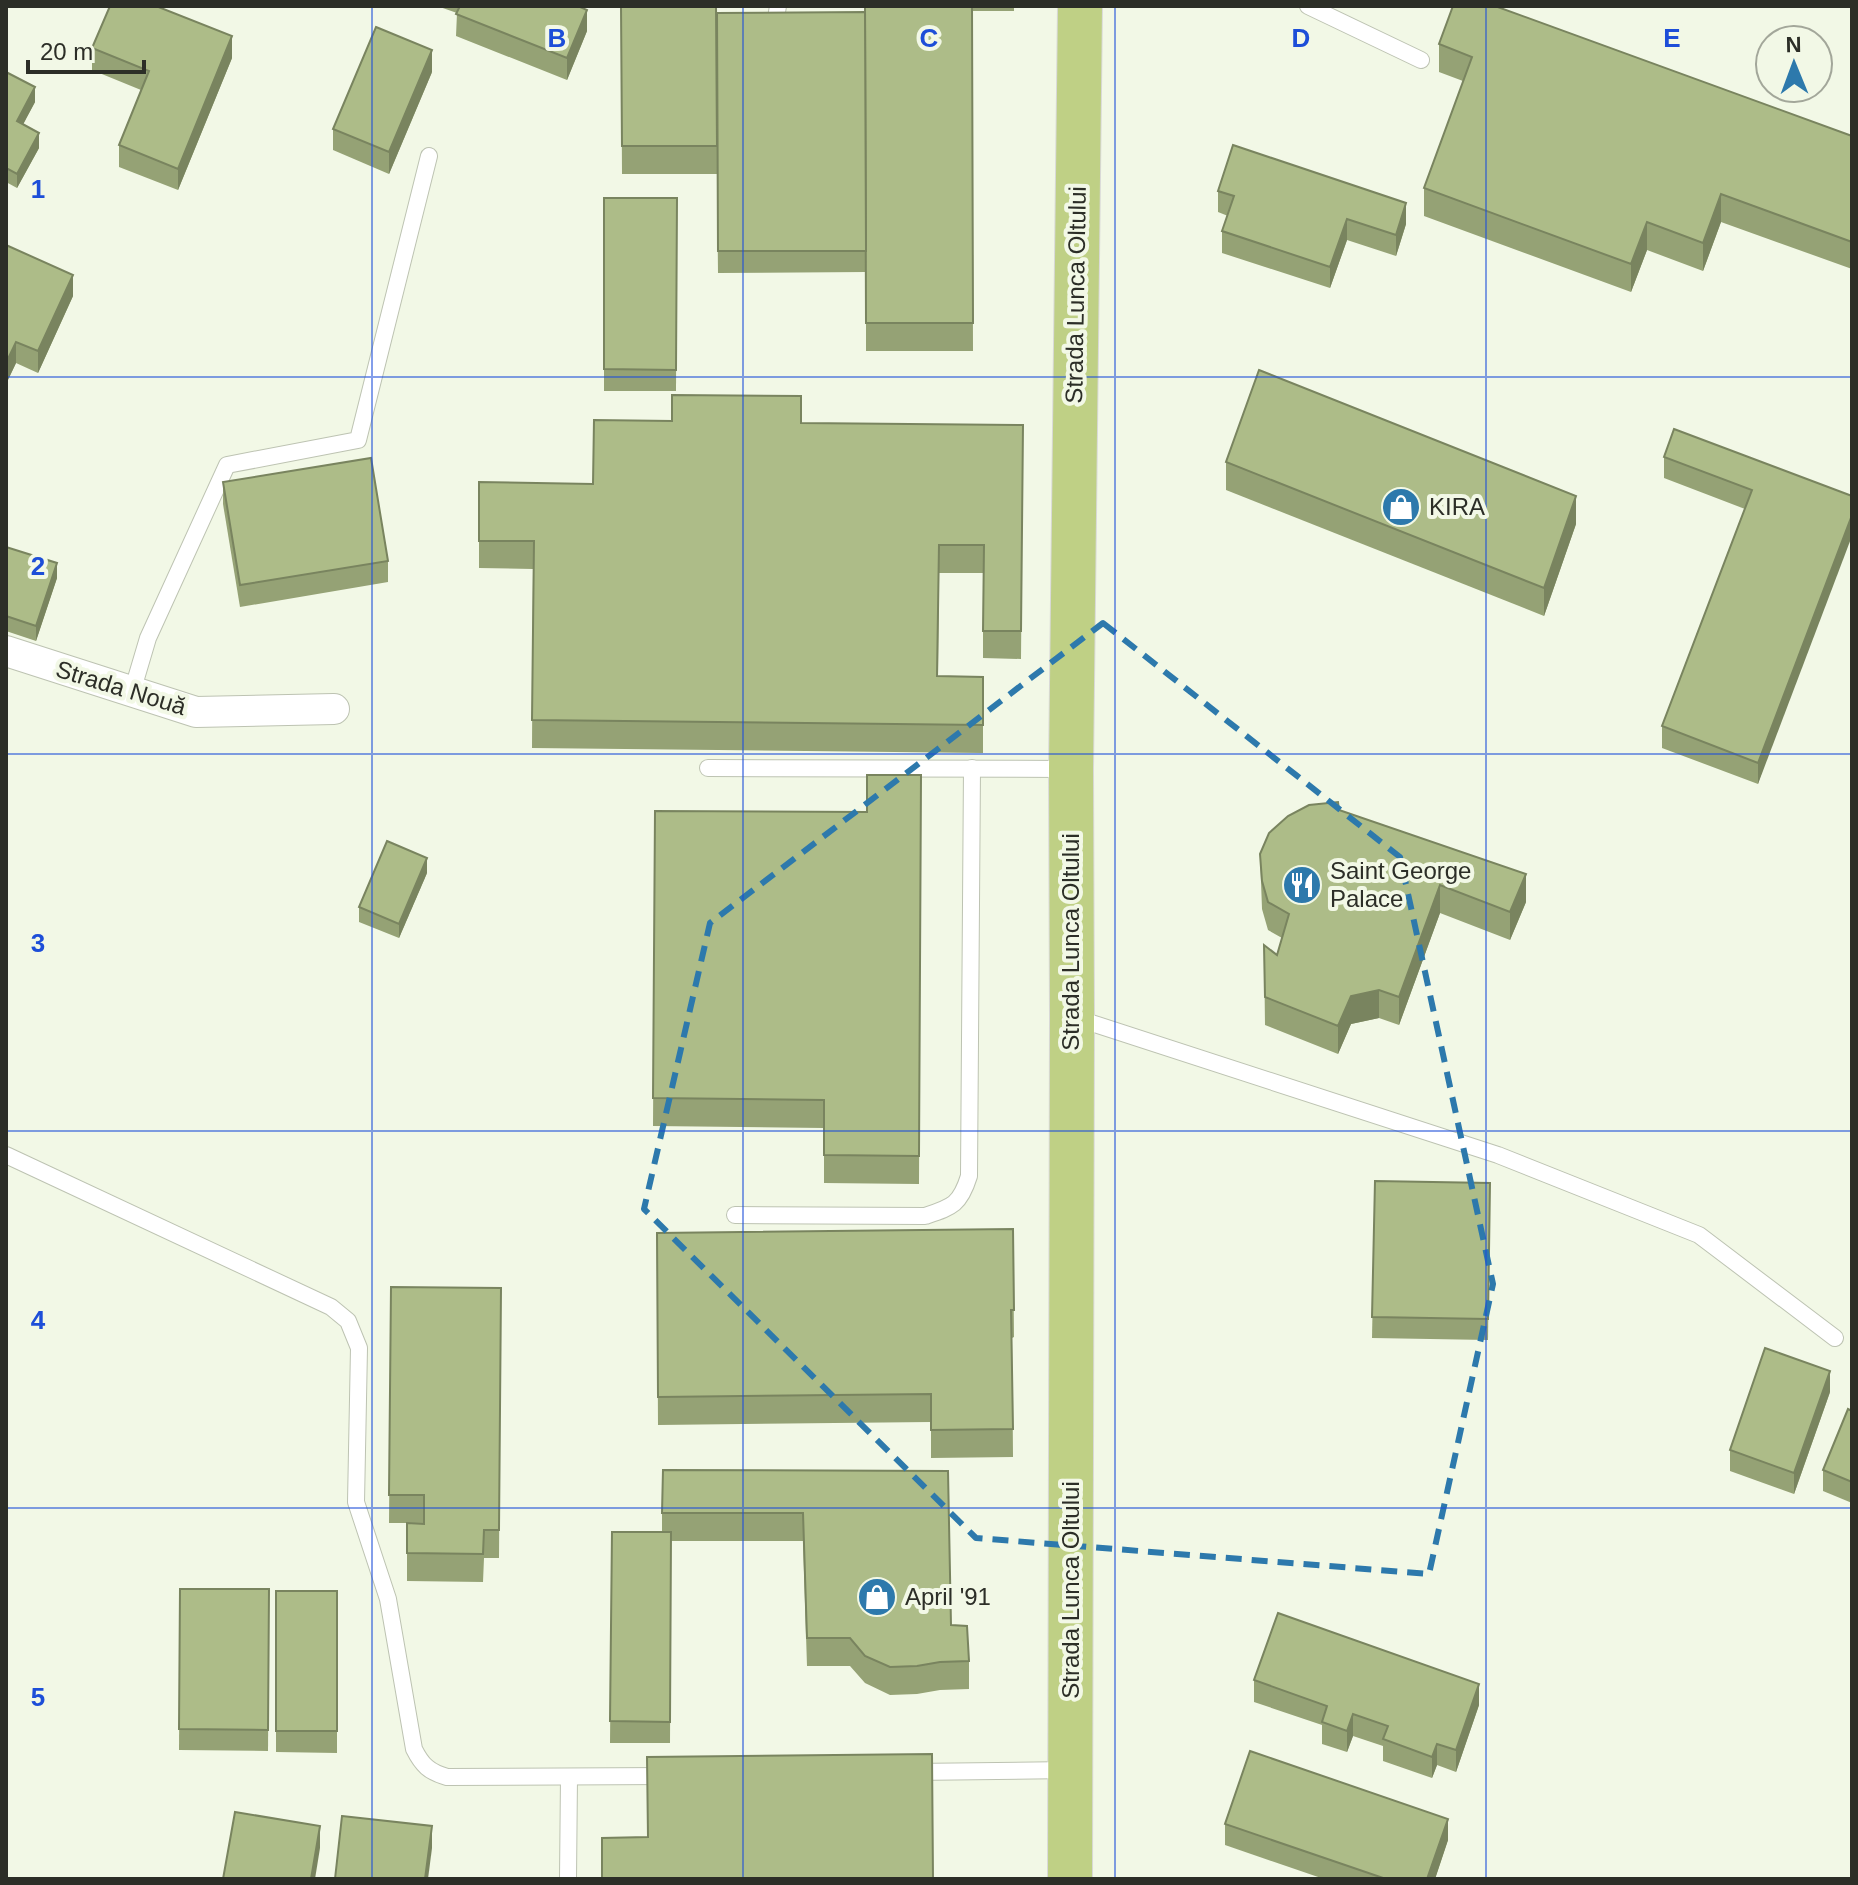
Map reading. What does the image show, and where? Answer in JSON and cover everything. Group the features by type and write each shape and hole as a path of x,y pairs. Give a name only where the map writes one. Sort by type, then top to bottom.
{"main road":[{"name":"Strada Lunca Oltului","path":"1070,1879 1071,769 1080,6"}],"street":[{"name":"Strada Nouă","path":"6,651 196,712 334,709"}],"lane":[{"path":"775,24 778,6"},
{"path":"1308,6 1421,60"},
{"path":"132,692 148,638 227,465 358,440 429,156"},
{"path":"708,768 1071,769"},
{"path":"735,1215 925,1216 951,1208 964,1192 969,1176 972,768"},
{"path":"1072,1017 1498,1155 1699,1235 1835,1338"},
{"path":"6,1155 331,1307 348,1321 359,1348 356,1502 388,1599 414,1749 421,1764 432,1773 447,1777 679,1776"},
{"path":"898,1773 1071,1770"},
{"path":"568,1879 569,1777"}],"highlighted area":[{"path":"1103,623 1400,857 1493,1284 1429,1574 976,1538 644,1209 710,923"}],"building":[{"path":"110,6 156,6 232,36 178,169 119,145 149,71 92,48"},
{"path":"460,6 578,6 587,10 567,58 456,14"},
{"path":"621,6 716,6 717,146 622,146"},
{"path":"865,6 972,6 973,323 866,323"},
{"path":"1453,6 1495,6 1754,100 1754,104 1764,104 1852,136 1852,242 1721,194 1703,243 1647,222 1631,264 1424,188 1472,57 1439,44"},
{"path":"865,12 866,251 718,251 717,13"},
{"path":"376,27 432,50 389,152 333,129"},
{"path":"6,72 35,87 17,121 39,133 17,174 6,168"},
{"path":"1233,145 1406,203 1396,235 1347,219 1330,267 1222,231 1234,196 1218,191"},
{"path":"604,198 677,198 676,370 604,369"},
{"path":"6,245 73,275 38,351 16,342 6,363"},
{"name":"KIRA","path":"1259,370 1576,496 1544,588 1226,462"},
{"path":"672,395 801,396 801,423 1023,425 1021,631 983,631 984,545 939,545 937,676 983,677 983,725 532,720 534,541 479,541 479,482 593,484 594,420 672,421"},
{"path":"1674,429 1852,496 1852,515 1758,763 1662,726 1752,490 1664,457"},
{"path":"371,458 388,561 240,585 223,482"},
{"path":"6,547 57,563 36,626 6,616"},
{"path":"867,775 921,775 919,1156 824,1155 824,1100 653,1098 655,811 867,812"},
{"path":"1338,802 1339,810 1526,874 1510,912 1440,885 1399,997 1379,990 1351,996 1338,1026 1265,997 1264,945 1277,955 1289,914 1268,902 1262,881 1260,854 1269,833 1288,816 1309,805"},
{"path":"387,841 427,858 399,924 359,907"},
{"path":"1375,1181 1490,1183 1488,1319 1372,1317"},
{"path":"1013,1229 1013,1429 931,1430 931,1394 658,1397 657,1233"},
{"path":"391,1287 501,1288 499,1530 484,1530 483,1554 407,1553 407,1523 424,1524 424,1495 389,1495"},
{"path":"1765,1348 1830,1371 1794,1473 1730,1450"},
{"path":"1848,1409 1852,1411 1852,1482 1823,1470"},
{"name":"April '91","path":"663,1470 948,1471 951,1625 967,1626 969,1661 890,1667 865,1656 850,1638 807,1638 803,1513 662,1513"},
{"path":"612,1532 671,1532 670,1722 610,1721"},
{"path":"180,1589 269,1589 268,1730 179,1729"},
{"path":"276,1591 337,1591 337,1731 276,1731"},
{"path":"1278,1613 1479,1684 1456,1750 1437,1744 1432,1757 1383,1739 1388,1726 1353,1714 1347,1731 1322,1722 1327,1706 1254,1680"},
{"path":"1250,1751 1448,1819 1427,1879 1386,1879 1225,1824"},
{"path":"932,1754 933,1879 602,1879 602,1838 648,1837 647,1757"},
{"path":"235,1812 320,1826 311,1879 223,1879"},
{"path":"342,1816 432,1826 425,1879 335,1879"}],"place":[{"name":"KIRA","path":"1401,507"},
{"name":"Saint George Palace","path":"1302,885"},
{"name":"April '91","path":"877,1597"}]}
